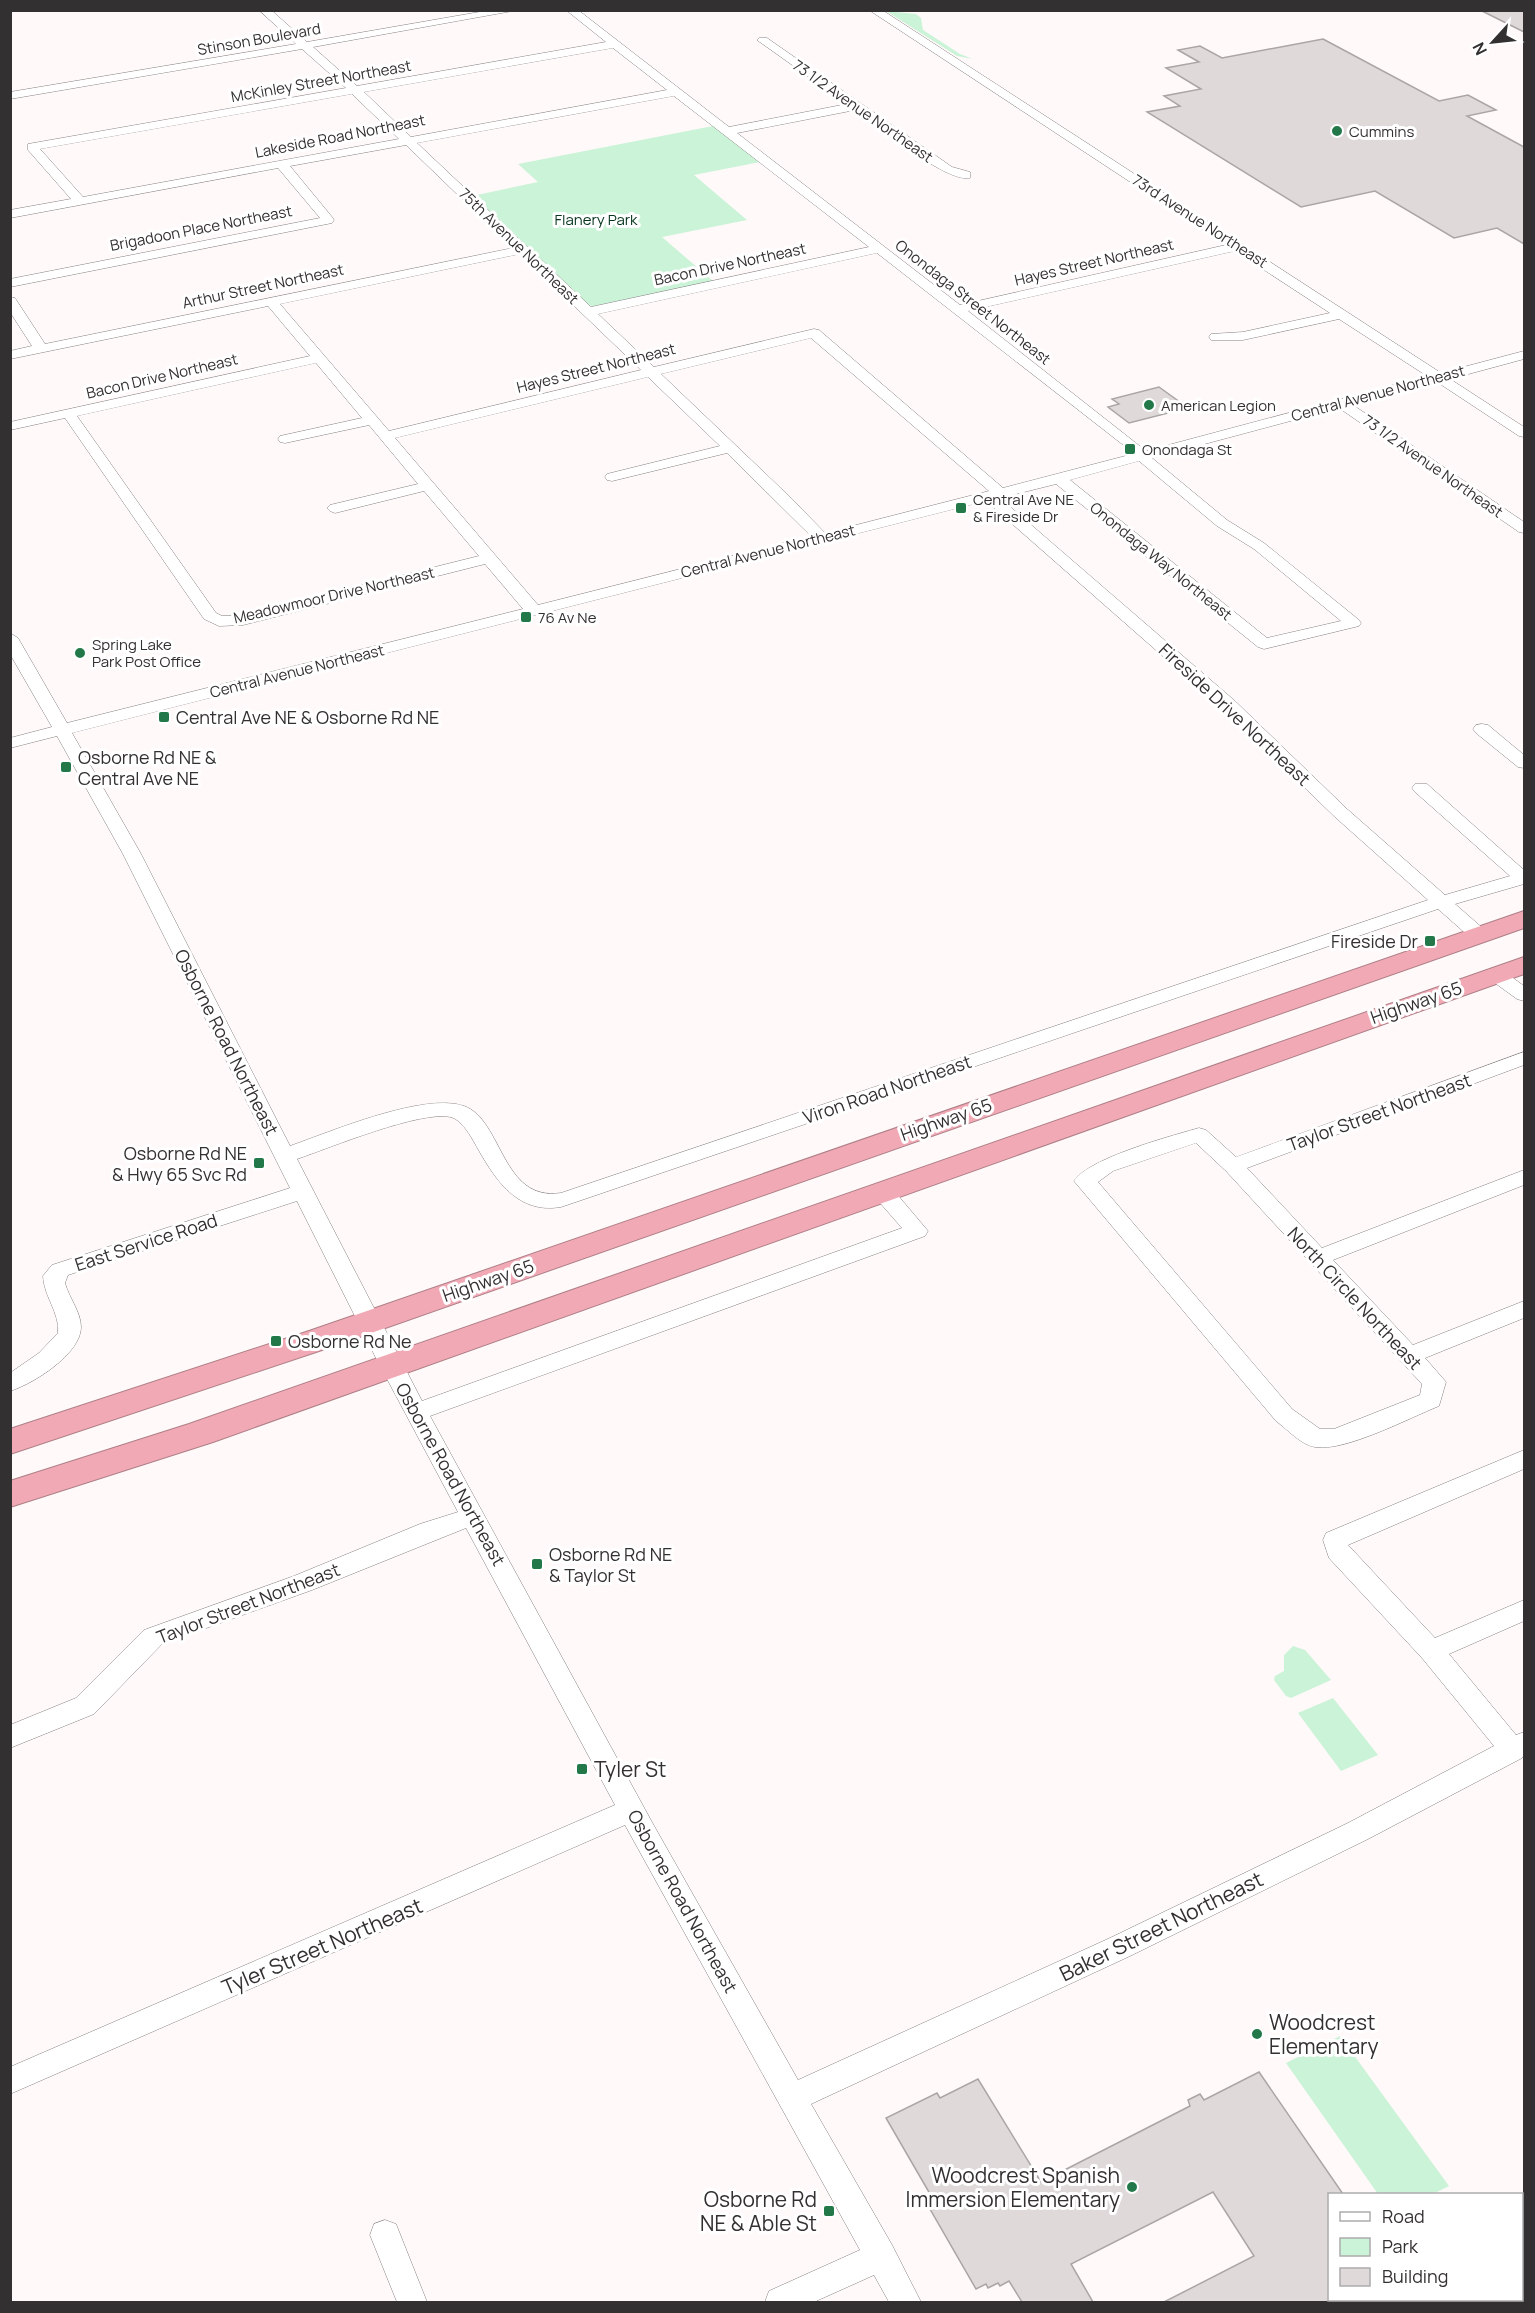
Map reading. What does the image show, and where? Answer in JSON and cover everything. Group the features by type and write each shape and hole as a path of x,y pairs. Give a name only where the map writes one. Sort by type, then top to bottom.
{"highway":[{"name":"Highway 65","path":"10,1442 369,1322 1524,919"},
{"name":"Highway 65","path":"10,1494 201,1433 390,1364 1524,965"}],"street":[{"name":"75th Avenue Northeast","path":"264,10 355,90 731,448 821,538"},
{"name":"Stinson Boulevard","path":"10,96 513,10"},
{"name":"Onondaga Street Northeast","path":"571,10 1136,448 1149,464 1222,523 1259,546 1353,622 1264,644"},
{"name":"73rd Avenue Northeast","path":"874,10 1524,433"},
{"name":"73 1/2 Avenue Northeast","path":"763,40 948,170 966,175"},
{"name":"McKinley Street Northeast","path":"80,201 32,147 616,44"},
{"name":"Lakeside Road Northeast","path":"10,214 675,92"},
{"path":"726,131 856,106"},
{"name":"Brigadoon Place Northeast","path":"10,283 328,220 282,165"},
{"name":"Hayes Street Northeast","path":"957,310 1238,246"},
{"name":"Bacon Drive Northeast","path":"588,312 878,249"},
{"name":"Arthur Street Northeast","path":"10,356 523,250"},
{"path":"10,301 41,349"},
{"path":"271,301 534,611"},
{"path":"1216,337 1243,336 1343,314"},
{"name":"Hayes Street Northeast","path":"386,436 814,333"},
{"name":"Fireside Drive Northeast","path":"814,333 1229,705 1341,813 1479,935"},
{"name":"Central Avenue Northeast","path":"10,743 1058,478 1524,355"},
{"name":"Bacon Drive Northeast","path":"10,426 320,358"},
{"name":"73 1/2 Avenue Northeast","path":"1342,404 1524,529"},
{"name":"Meadowmoor Drive Northeast","path":"69,414 210,616 219,621 243,620 489,558"},
{"path":"285,440 372,420"},
{"path":"612,477 731,448"},
{"name":"Onondaga Way Northeast","path":"1058,478 1264,644"},
{"path":"335,508 428,486"},
{"name":"Osborne Road Northeast","path":"10,638 132,854 390,1364 474,1515 632,1810 906,2302"},
{"path":"1482,729 1524,764"},
{"path":"1421,788 1524,878"},
{"name":"Viron Road Northeast","path":"285,1156 426,1110 457,1111 472,1122 509,1182 522,1194 539,1200 553,1201 587,1192 1440,902 1524,878"},
{"path":"1495,974 1524,995"},
{"name":"Taylor Street Northeast","path":"1233,1166 1524,1058"},
{"name":"North Circle Northeast","path":"1199,1135 1233,1166 1317,1258 1434,1382 1431,1400 1336,1438 1315,1438 1284,1415 1085,1181 1106,1166 1199,1135"},
{"path":"1317,1258 1524,1177"},
{"name":"East Service Road","path":"10,1383 43,1362 67,1338 70,1327 54,1287 54,1276 60,1270 303,1191"},
{"path":"417,1412 917,1231 882,1191"},
{"path":"1410,1355 1524,1309"},
{"path":"1519,1746 1338,1551 1335,1540 1524,1459"},
{"name":"Taylor Street Northeast","path":"10,1737 85,1706 153,1637 303,1582 474,1515"},
{"path":"1431,1651 1524,1610"},
{"name":"Baker Street Northeast","path":"794,2099 818,2085 1131,1942 1358,1831 1519,1746"},
{"name":"Tyler Street Northeast","path":"10,2081 632,1810"},
{"path":"385,2235 412,2302"},
{"path":"780,2302 881,2256"}],"green space":[{"path":"886,11 916,14 921,18 923,30 960,54 973,59 957,56"},
{"name":"Flanery Park","path":"713,126 760,162 694,175 747,220 662,237 713,281 594,306 585,305 472,196 538,182 518,164"},
{"path":"1293,1646 1305,1650 1331,1680 1291,1698 1286,1696 1274,1680 1275,1676 1284,1671 1284,1655"},
{"path":"1333,1698 1378,1755 1341,1771 1298,1713"},
{"path":"1340,2036 1449,2186 1435,2193 1377,2193 1286,2063"}],"building":[{"path":"1480,10 1524,10 1524,32"},
{"name":"Cummins","path":"1323,39 1439,101 1468,95 1496,110 1467,116 1524,147 1524,244 1497,228 1454,238 1375,191 1301,207 1147,112 1180,106 1164,96 1201,89 1166,68 1199,62 1178,50 1200,46 1222,58"},
{"name":"American Legion","path":"1159,387 1188,408 1129,423 1108,407 1119,404 1112,399"},
{"name":"Woodcrest Spanish Immersion Elementary","path":"1259,2072 1342,2193 1328,2193 1329,2302 1164,2302 1254,2256 1213,2192 1071,2264 1093,2302 1022,2302 1009,2281 1000,2286 998,2283 988,2288 986,2284 976,2289 930,2209 937,2206 886,2118 937,2093 940,2098 978,2079 1041,2182 1190,2106 1188,2100 1200,2094 1204,2100"}],"place":[{"name":"Cummins","path":"1337,131"},
{"name":"American Legion","path":"1149,405"},
{"name":"Onondaga St","path":"1130,449"},
{"name":"Central Ave NE & Fireside Dr","path":"961,508"},
{"name":"76 Av Ne","path":"526,617"},
{"name":"Spring Lake Park Post Office","path":"80,653"},
{"name":"Central Ave NE & Osborne Rd NE","path":"164,717"},
{"name":"Osborne Rd NE & Central Ave NE","path":"66,767"},
{"name":"Fireside Dr","path":"1430,941"},
{"name":"Osborne Rd NE & Hwy 65 Svc Rd","path":"259,1163"},
{"name":"Osborne Rd Ne","path":"276,1341"},
{"name":"Osborne Rd NE & Taylor St","path":"537,1564"},
{"name":"Tyler St","path":"582,1769"},
{"name":"Woodcrest Elementary","path":"1257,2034"},
{"name":"Woodcrest Spanish Immersion Elementary","path":"1132,2187"},
{"name":"Osborne Rd NE & Able St","path":"829,2211"}]}
